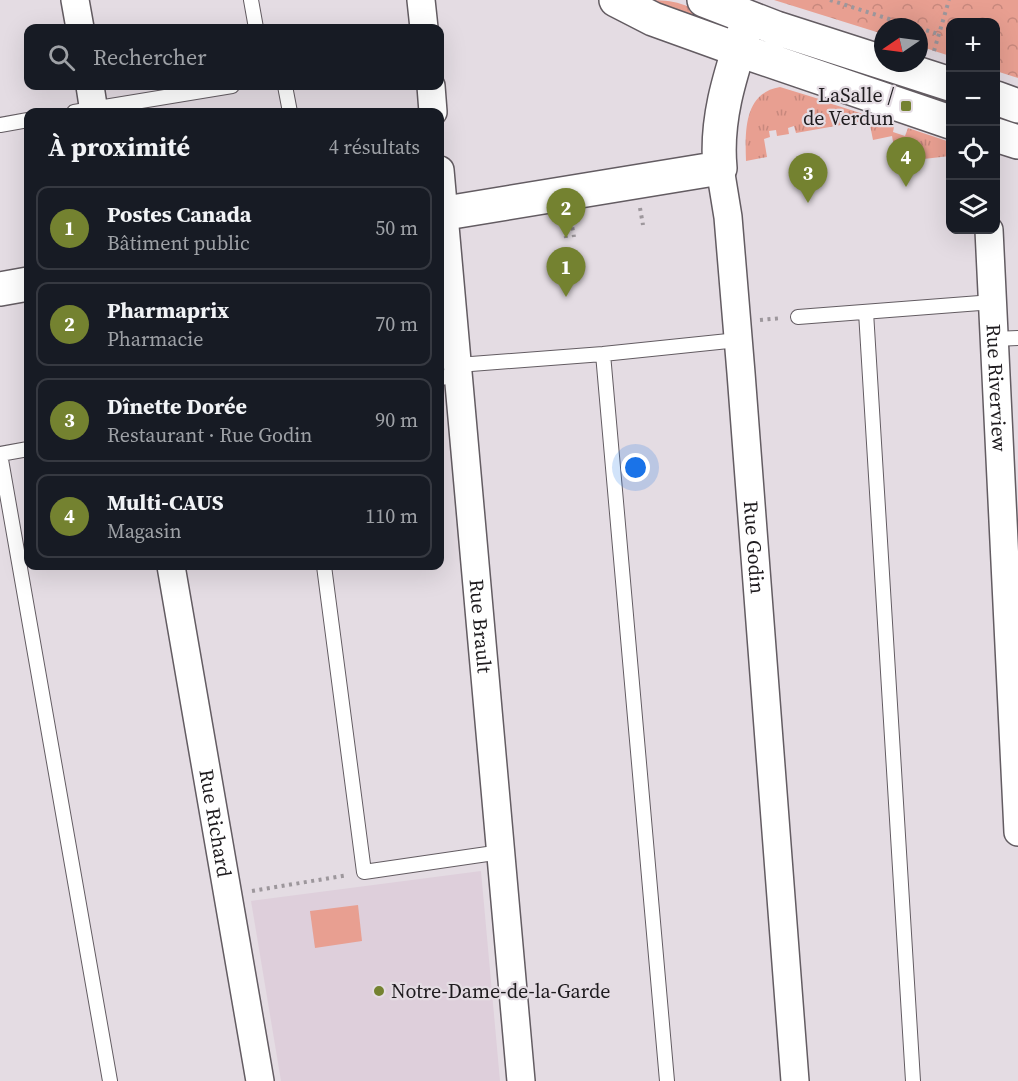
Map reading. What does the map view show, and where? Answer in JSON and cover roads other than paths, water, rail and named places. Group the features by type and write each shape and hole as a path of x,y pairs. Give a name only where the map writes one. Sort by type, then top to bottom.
{"main road":[{"path":"616,0 653,19 946,120"},
{"path":"704,0 748,18 946,83"},
{"name":"Rue Godin","path":"720,168 718,152 722,114 748,18"},
{"path":"444,214 720,168"},
{"path":"0,289 24,285"}],"street":[{"path":"75,0 79,24"},
{"path":"421,0 424,24"},
{"path":"431,90 433,108"},
{"path":"1001,138 1007,102"},
{"name":"Rue Godin","path":"720,168 747,330 795,1081"},
{"name":"Rue Riverview","path":"989,234 993,302 1006,338 1018,832"},
{"name":"Rue Brault","path":"444,246 452,372 501,852 521,1081"},
{"name":"Rue Richard","path":"172,570 260,1081"}],"lane":[{"path":"251,0 255,24"},
{"path":"88,105 202,90"},
{"path":"286,90 289,108"},
{"path":"0,124 24,121"},
{"path":"798,317 993,302"},
{"path":"866,312 913,1081"},
{"path":"452,372 603,354 747,330"},
{"path":"603,354 667,1081"},
{"path":"24,450 0,454 110,1081"},
{"path":"325,570 364,872 501,852"}],"place":[{"name":"LaSalle / de Verdun","path":"906,106"},
{"name":"Multi-CAUS","path":"906,187"},
{"name":"Dînette Dorée","path":"808,203"},
{"name":"Pharmaprix","path":"566,238"},
{"name":"Postes Canada","path":"566,297"},
{"name":"Notre-Dame-de-la-Garde","path":"379,991"}]}
